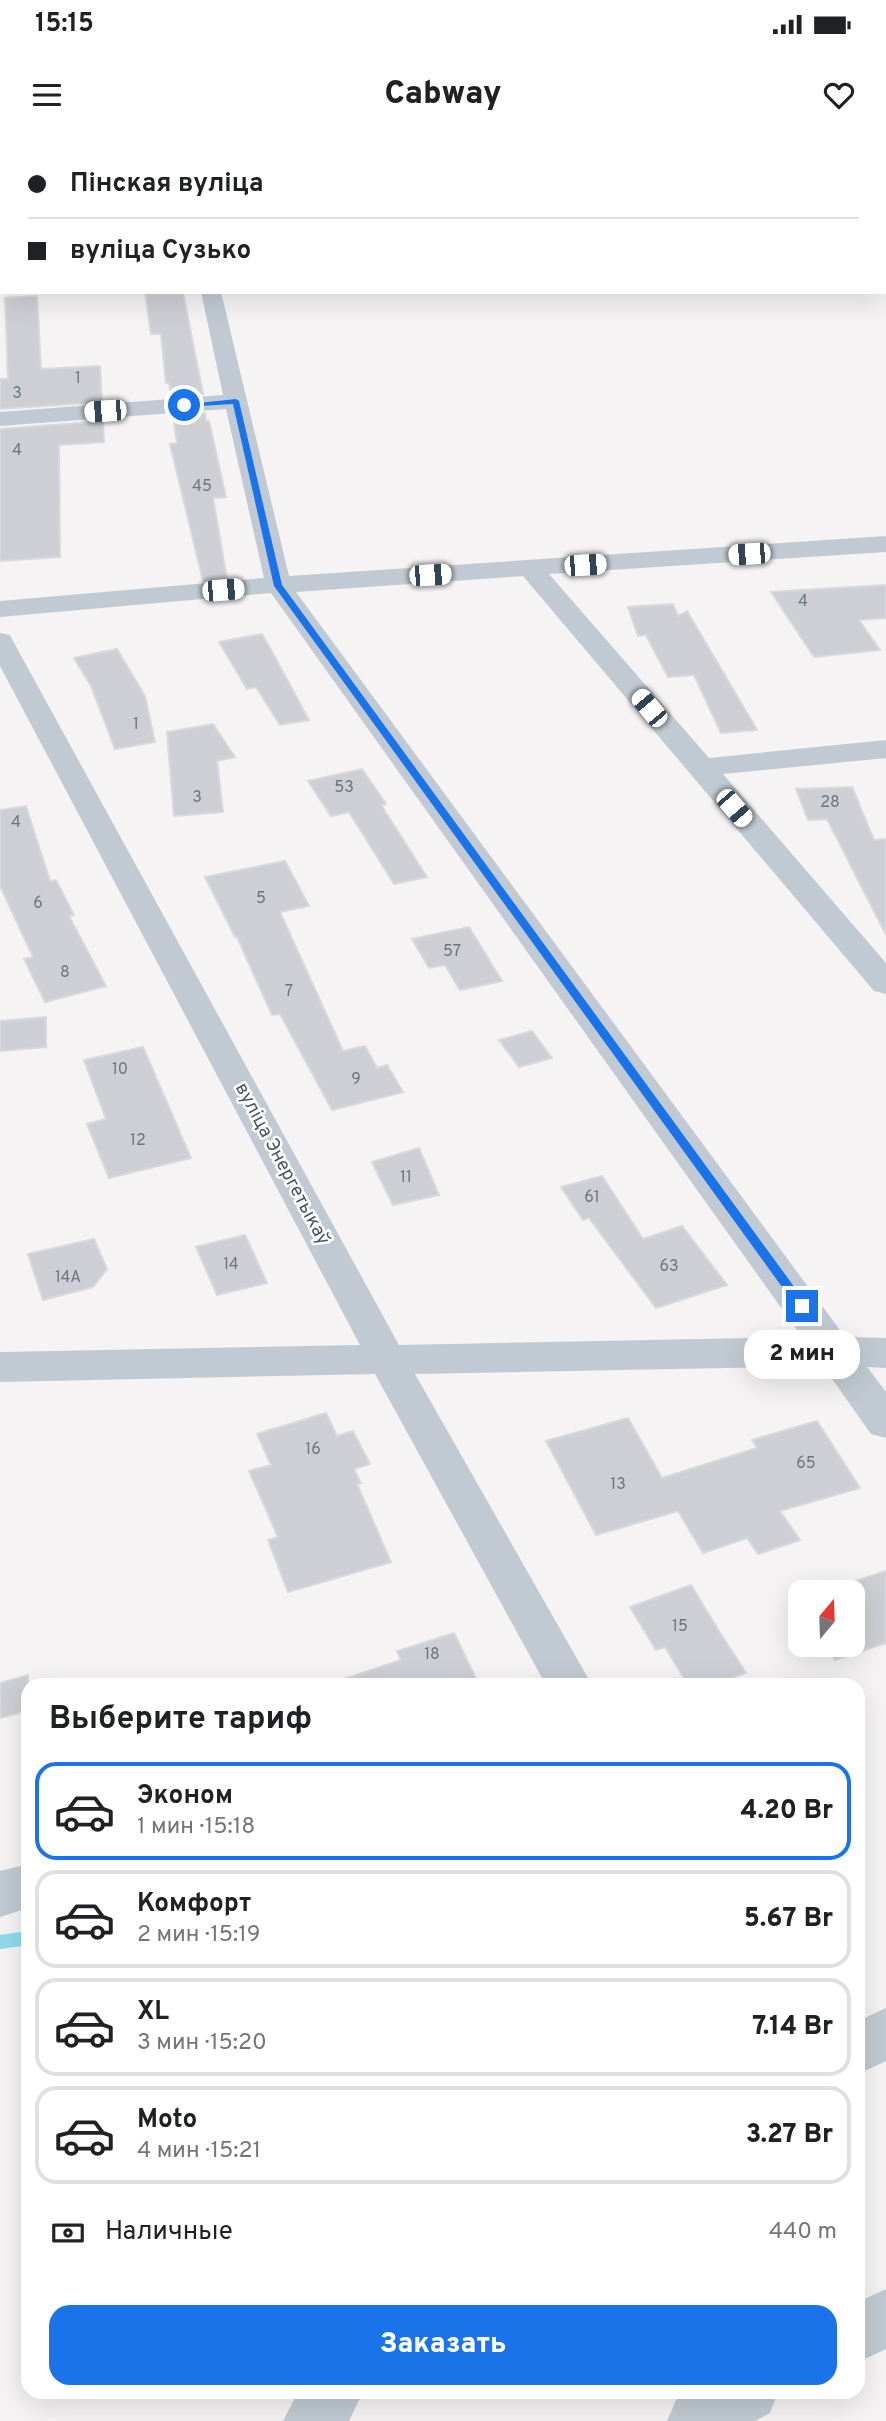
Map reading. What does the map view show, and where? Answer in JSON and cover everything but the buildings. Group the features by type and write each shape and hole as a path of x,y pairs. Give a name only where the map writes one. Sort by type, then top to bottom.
{"street":[{"path":"211,294 278,586 886,1423"},
{"path":"0,419 236,401"},
{"path":"0,608 886,544"},
{"path":"531,569 886,984"},
{"name":"вуліца Энергетыкаў","path":"0,641 388,1361 565,1678"},
{"path":"700,768 886,749"},
{"path":"0,1367 835,1351 886,1353"},
{"path":"0,1894 21,1888"},
{"path":"865,2045 886,2033"},
{"path":"865,2329 886,2318"},
{"path":"313,2421 329,2399"},
{"path":"697,2421 736,2399"}],"waterway":[{"path":"0,1942 21,1939"}],"route":[{"path":"184,405 236,401 278,586 802,1306"}]}
